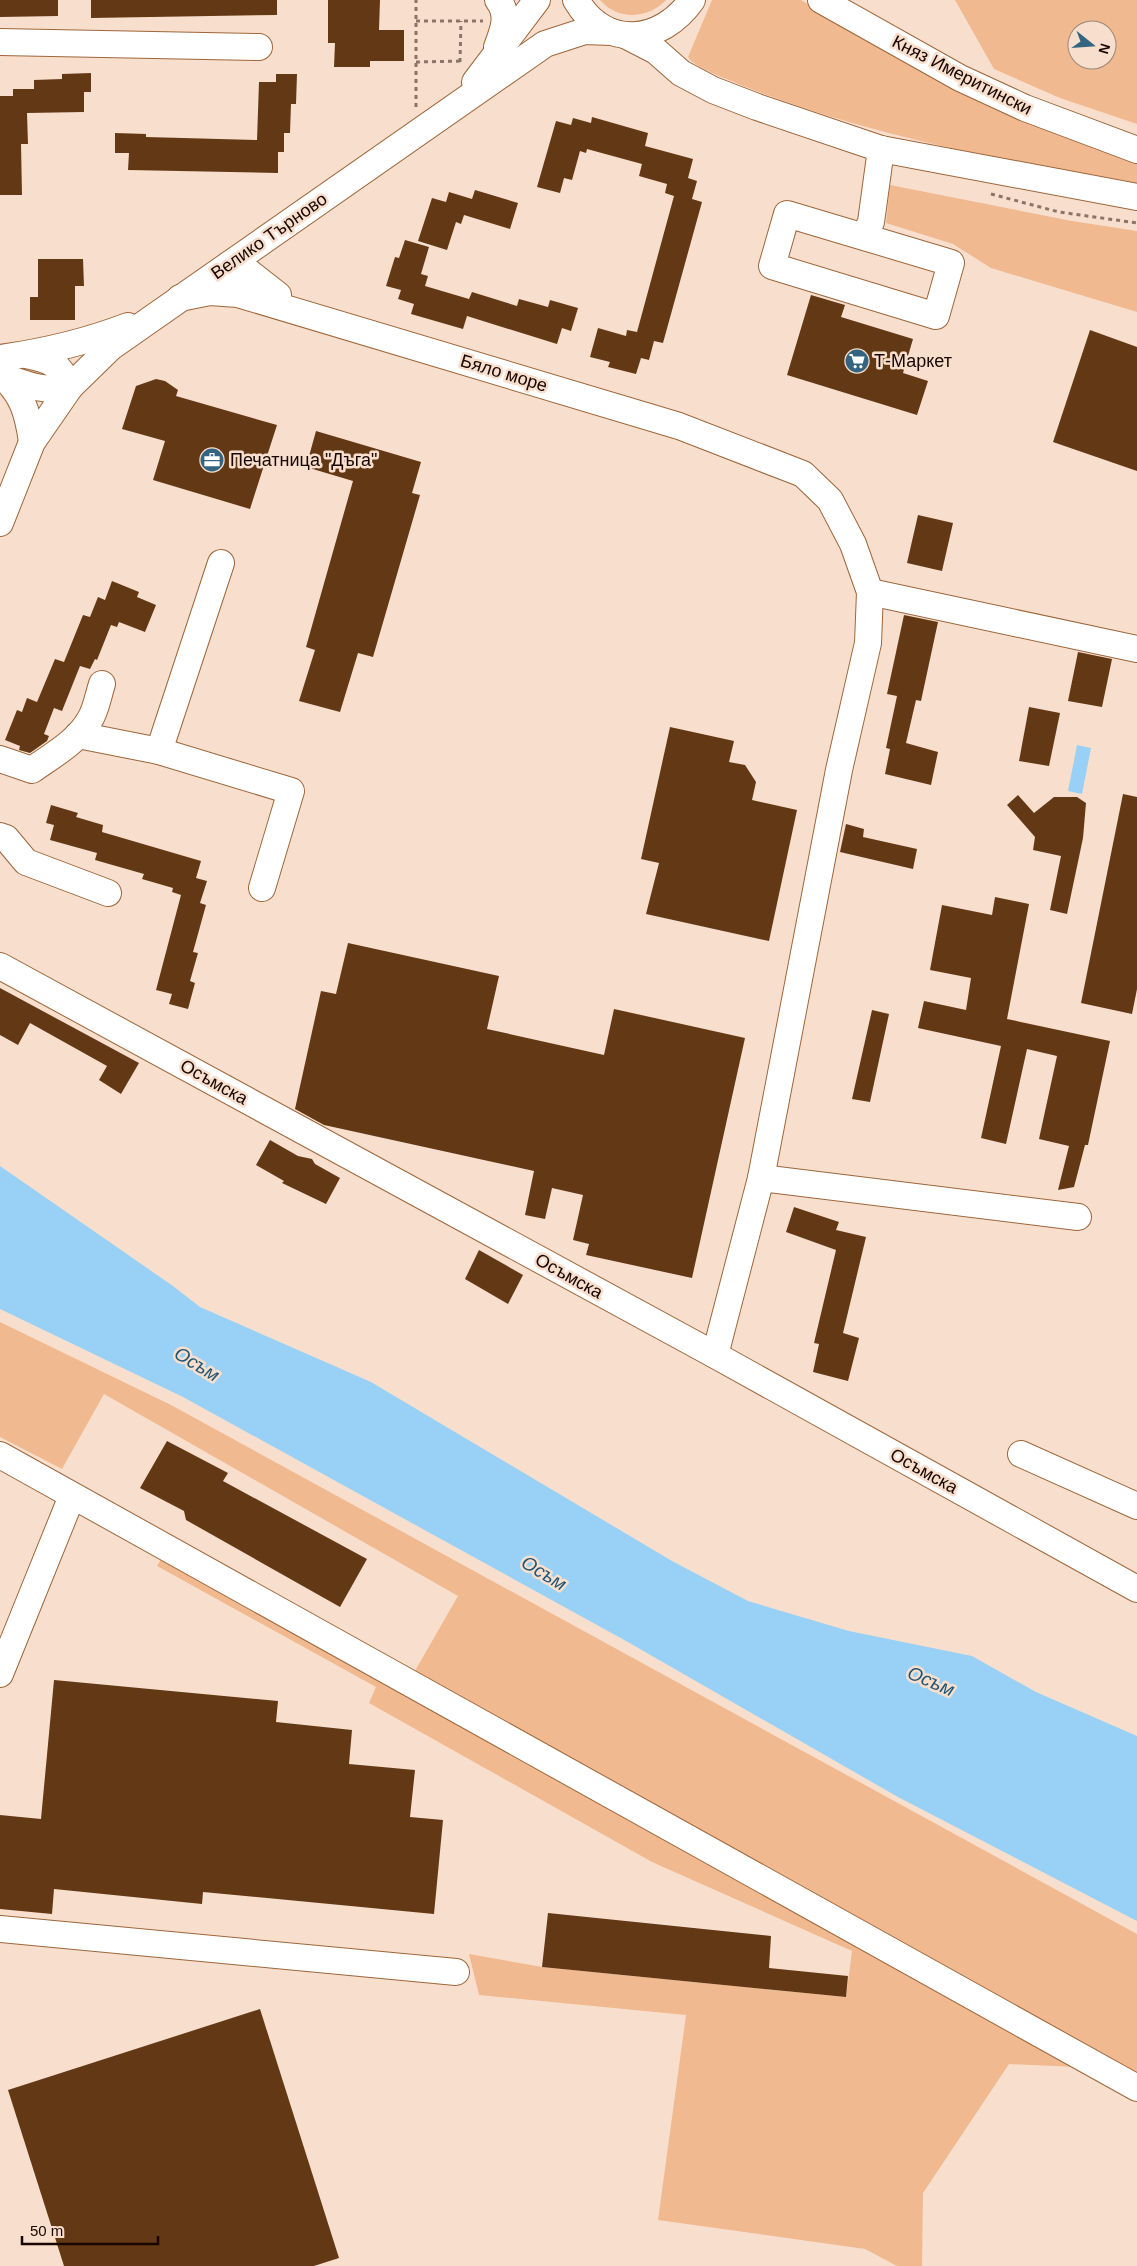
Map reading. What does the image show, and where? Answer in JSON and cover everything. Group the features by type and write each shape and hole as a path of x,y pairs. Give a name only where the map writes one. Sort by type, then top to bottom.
{"street":[{"path":"460,101 538,0 656,51 681,73 713,90 881,149 1137,197"},
{"path":"576,0 583,12 612,31"},
{"name":"Велико Търново","path":"0,523 32,442 70,387 111,347 286,226 460,101 545,44 585,31 612,31 645,35 664,28 680,16 692,0"},
{"name":"Княз Имеритински","path":"821,0 960,78 1025,108 1137,150"},
{"path":"492,59 505,27 504,7 494,11"},
{"path":"0,42 259,47"},
{"path":"864,237 871,222 881,149"},
{"path":"787,214 864,237 952,263 936,316 772,266 787,214"},
{"path":"286,226 272,251 269,276 286,302"},
{"path":"252,297 240,289 232,278 230,264 242,267 286,302"},
{"name":"Бяло море","path":"180,298 210,292 238,294 286,302 680,426 804,474 830,500 853,544 870,592"},
{"path":"1,370 26,354 46,351 101,336 154,316"},
{"path":"1,370 34,388 58,390 70,387 63,370 48,359 26,354"},
{"path":"1,370 16,390 28,412 32,442"},
{"path":"159,751 221,563"},
{"path":"715,1355 761,1178 839,770 868,644 870,592 1137,649"},
{"path":"0,759 32,770 78,735 89,721 102,684"},
{"path":"78,735 159,751 291,791 262,888"},
{"path":"0,836 6,838 26,862 108,893"},
{"name":"Осъмска","path":"0,966 715,1355 1137,1589"},
{"path":"761,1178 1078,1217"},
{"path":"1021,1454 1137,1506"},
{"path":"0,1455 1137,2088"},
{"path":"0,1674 72,1496"},
{"path":"0,1929 456,1972"}],"path":[{"path":"416,0 416,107"},
{"path":"416,21 461,21 494,11"},
{"path":"460,62 461,21"},
{"path":"416,62 466,61"},
{"path":"983,192 1059,212 1137,223"}],"shaded area":[{"path":"600,0 666,0 651,11 633,15 615,12"},
{"path":"712,0 801,0 953,87 1047,130 1137,163 1137,184 1036,166 936,145 838,119 789,103 713,73 698,66 688,57"},
{"path":"955,0 1137,0 1137,124 1060,98 994,69"},
{"path":"890,185 1072,221 1137,231 1137,312 991,268 953,244 886,223"},
{"path":"0,1322 171,1405 1137,1934 1137,2074 1119,2069 1009,2064 923,2193 922,2266 897,2266 865,2249 658,2220 686,2015 479,1995 469,1954 542,1967 846,1997 852,1951 652,1862 369,1703 376,1687 157,1566 168,1548 408,1683 458,1596 104,1394 62,1469 0,1437"}],"water":[{"path":"1077,745 1091,748 1082,794 1068,791"},
{"name":"Осъм","path":"0,1166 173,1286 200,1307 371,1382 672,1561 748,1601 849,1631 972,1656 1036,1692 1137,1736 1137,1921 898,1797 626,1641 183,1397 0,1309"}],"building":[{"path":"0,0 58,0 58,16 0,17"},
{"path":"91,0 277,0 277,15 91,18"},
{"path":"328,0 380,0 379,30 404,30 404,61 370,61 370,67 334,67 335,43 328,43"},
{"path":"91,73 91,92 84,92 84,112 27,113 28,144 21,144 22,195 0,195 0,96 13,96 13,89 34,89 34,80 62,79 62,74"},
{"path":"276,74 297,74 296,104 291,104 290,133 284,133 284,152 278,152 278,173 128,170 129,153 115,153 115,133 146,134 146,137 257,140 259,82 276,82"},
{"path":"592,117 648,133 645,146 693,159 688,178 697,181 692,199 702,202 663,343 654,341 649,360 641,358 636,374 608,367 610,362 590,357 598,328 626,336 627,330 637,332 674,196 665,193 667,184 639,176 642,164 587,149 586,153 580,151 572,180 564,178 560,193 537,187 556,121 571,125 573,118 591,123"},
{"path":"475,190 518,203 510,229 464,215 461,224 456,222 447,250 418,241 432,198 446,202 449,192 472,199"},
{"path":"405,240 429,247 421,274 428,276 425,286 469,299 472,292 517,306 519,299 548,307 550,300 578,308 571,331 562,328 557,344 467,316 463,329 411,314 414,304 398,299 401,290 386,286 395,257 399,258"},
{"path":"38,259 83,259 84,286 75,286 75,320 30,320 30,297 38,297"},
{"path":"811,295 845,305 841,317 913,339 903,373 928,381 917,415 787,375"},
{"path":"1090,330 1137,347 1137,471 1053,442"},
{"name":"Печатница \"Дъга\"","path":"156,379 165,381 178,390 176,396 277,425 250,509 153,480 165,441 122,429 136,386"},
{"path":"316,431 421,462 412,493 420,495 373,657 358,653 340,712 299,701 315,650 306,647 353,481 306,467"},
{"path":"918,515 953,523 942,571 907,563"},
{"path":"112,581 139,592 137,597 156,605 145,632 119,622 117,627 111,625 97,660 95,659 90,669 80,666 62,711 54,708 44,734 49,736 47,741 30,753 19,750 20,746 5,740 17,710 22,712 27,698 37,702 55,659 64,662 83,615 90,617 98,597 105,600"},
{"path":"904,615 938,622 921,701 916,700 906,743 938,752 931,785 885,774 890,749 886,748 897,696 887,694"},
{"path":"1078,652 1112,659 1102,707 1068,701"},
{"path":"1029,707 1060,713 1049,766 1019,761"},
{"path":"670,727 734,741 729,762 745,765 756,782 752,800 797,810 769,941 646,914 659,863 641,859"},
{"path":"1123,794 1137,797 1137,989 1132,1014 1081,1003"},
{"path":"1018,795 1034,813 1054,797 1077,797 1086,803 1083,838 1067,914 1050,910 1061,856 1033,850 1035,837 1007,805"},
{"path":"51,805 78,813 76,817 103,825 102,832 201,861 196,878 207,881 200,903 206,905 193,952 198,953 190,981 195,983 188,1009 169,1004 172,994 156,990 181,895 172,892 173,888 142,879 144,874 95,860 97,853 50,840 54,825 46,823"},
{"path":"846,824 864,829 863,837 917,849 913,869 840,852"},
{"path":"995,897 1029,904 1007,1019 1110,1041 1088,1145 1085,1145 1074,1187 1058,1190 1069,1146 1039,1139 1057,1056 1027,1049 1006,1144 981,1138 1001,1046 918,1028 924,1001 966,1010 971,978 930,970 942,905 992,915"},
{"path":"348,943 499,976 487,1029 604,1055 614,1009 745,1038 692,1278 586,1255 589,1244 573,1240 583,1195 552,1188 545,1219 525,1215 534,1171 324,1125 295,1109 321,991 336,994"},
{"path":"0,988 139,1063 121,1094 99,1080 107,1066 30,1023 18,1045 0,1035"},
{"path":"872,1010 889,1014 870,1102 852,1099"},
{"path":"270,1140 298,1156 312,1159 315,1164 340,1178 326,1204 282,1183 284,1181 256,1165"},
{"path":"794,1207 839,1222 836,1230 866,1237 843,1333 859,1338 848,1381 813,1372 819,1344 814,1343 836,1250 786,1232"},
{"path":"479,1250 523,1275 508,1304 465,1279"},
{"path":"167,1441 228,1473 223,1481 367,1559 340,1607 186,1520 184,1511 140,1488"},
{"path":"54,1680 278,1701 276,1722 352,1730 349,1764 415,1770 410,1817 443,1820 434,1914 203,1892 202,1904 54,1889 52,1914 0,1909 0,1815 41,1819"},
{"path":"548,1913 771,1936 769,1968 848,1976 846,1997 542,1967"},
{"path":"260,2009 339,2258 314,2266 64,2266 8,2090"}],"place":[{"name":"Т-Маркет","path":"857,361"},
{"name":"Печатница \"Дъга\"","path":"212,460"}]}
